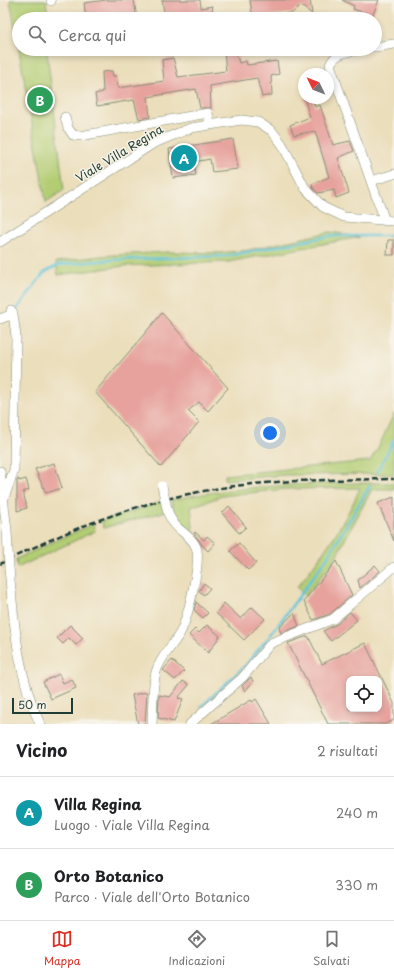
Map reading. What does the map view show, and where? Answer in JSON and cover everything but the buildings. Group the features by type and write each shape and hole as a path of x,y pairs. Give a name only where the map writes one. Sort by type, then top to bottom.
{"street":[{"path":"382,46 394,44"},
{"name":"Viale Villa Regina","path":"337,56 332,60 330,65 371,181 390,221"},
{"path":"65,117 72,135 80,136 208,113 210,124"},
{"name":"Viale Villa Regina","path":"0,242 154,143 180,131 210,124 240,120 258,122 278,138 305,188 323,208 344,217 390,221"},
{"path":"371,181 394,174"},
{"path":"0,319 12,313 16,336 14,470 4,498"},
{"path":"0,470 4,498 15,635 22,678 30,703 40,724"},
{"path":"152,724 156,673 159,664 180,633 188,612 197,560 196,548 170,520 162,486"},
{"path":"190,724 243,677 271,643 333,619 394,567"}],"green space":[{"path":"10,0 46,0 47,12 12,12"},
{"path":"20,56 47,56 64,190 46,202"},
{"path":"330,232 360,237 228,262 124,266 58,275 56,262 100,256 167,252 219,253 249,250"},
{"path":"394,414 394,474 284,475 225,480 225,475 370,461 378,448"},
{"path":"338,483 394,483 394,489 372,489 333,562 305,596 297,587 332,540 360,488 285,489 222,496 191,507 194,537 177,523 171,500 254,488"},
{"path":"161,502 164,512 103,528 102,521"},
{"path":"93,524 95,531 17,568 16,559"}],"waterway":[{"path":"17,309 44,273 58,265 109,260 227,256 330,236 394,236"},
{"path":"377,472 394,440"},
{"path":"201,707 245,666 273,632 327,558 370,486"}],"railway":[{"path":"0,564 49,540 99,520 151,503 204,491 275,482 394,479"}],"place":[{"name":"Orto Botanico","path":"40,100"},
{"name":"Villa Regina","path":"184,158"}]}
